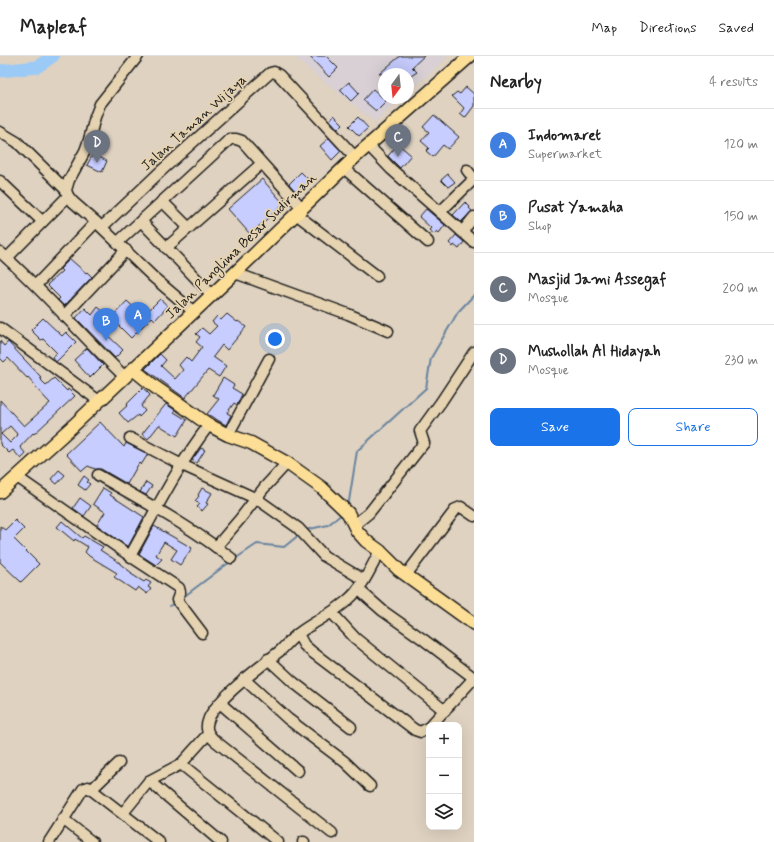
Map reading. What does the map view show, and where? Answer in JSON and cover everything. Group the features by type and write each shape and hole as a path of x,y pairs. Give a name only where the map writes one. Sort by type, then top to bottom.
{"main road":[{"name":"Jalan Panglima Besar Sudirman","path":"0,492 194,312 355,157 470,56"},
{"path":"129,373 155,387 208,425 228,435 251,443 287,463 322,488 344,510 366,541 380,551 406,575 474,624"}],"street":[{"path":"129,373 64,316 36,285 3,255 42,221 67,193 69,180 85,151 94,117 100,104 138,56"},
{"name":"Jalan Taman Wijaya","path":"99,224 161,171 270,73 274,72 279,75 355,157"},
{"path":"0,132 17,142 153,277 194,312"},
{"path":"118,242 230,139 236,139 242,142 299,211 378,276"},
{"path":"369,146 391,168 474,242"},
{"path":"166,248 261,164"},
{"path":"344,168 428,242"},
{"path":"440,212 474,179 467,170"},
{"path":"0,182 42,221"},
{"path":"162,201 189,228"},
{"path":"462,232 474,217"},
{"path":"141,221 212,295"},
{"path":"36,285 99,224"},
{"path":"64,316 126,250"},
{"path":"235,273 348,314 388,331"},
{"path":"0,328 99,401"},
{"path":"354,525 369,513 424,443 420,431 474,352"},
{"path":"228,435 269,359"},
{"path":"130,556 182,465 208,425"},
{"path":"130,438 182,465 257,499 298,528 324,556 364,580"},
{"path":"216,547 257,499 264,488 287,463"},
{"path":"98,475 157,508 231,558"},
{"path":"17,477 130,556 179,588 180,592 178,603 202,633"},
{"path":"406,575 456,509 461,508 474,516"},
{"path":"332,833 247,768 214,740 208,734 208,721 220,703 244,679 298,634 332,613 350,599 364,580 380,551"},
{"path":"358,589 383,611 474,678 434,722"},
{"path":"332,613 355,638 445,711"},
{"path":"298,634 304,645 312,652 415,730 421,732 426,729"},
{"path":"268,659 292,682 352,727"},
{"path":"244,679 288,719 345,762 370,786"},
{"path":"220,703 298,771"},
{"path":"123,813 149,781 181,764 208,734"},
{"path":"92,789 119,763"},
{"path":"181,764 278,842"},
{"path":"149,781 221,842"},
{"path":"49,842 63,819 86,787 92,789 159,842"},
{"path":"63,819 92,842"}],"shaded area":[{"path":"299,56 449,56 414,88 414,68 378,68 378,104 395,104 375,122 296,59"}],"building":[{"path":"309,56 326,56 338,68 329,77"},
{"path":"400,56 424,56 412,67 413,68 386,68"},
{"path":"349,82 359,93 351,101 340,90"},
{"path":"466,87 474,94 474,106 465,118 460,114 464,108 452,96 457,92 460,94"},
{"path":"373,89 378,94 378,104 383,104 376,111 363,100"},
{"path":"334,115 343,124 338,129 330,120"},
{"path":"434,115 459,137 448,149 443,145 433,157 426,151 429,148 421,141 429,132 423,127"},
{"path":"358,117 368,128 359,136 349,126"},
{"path":"329,138 341,151 332,160 320,146"},
{"path":"398,144 411,155 400,168 388,156"},
{"path":"93,154 107,161 102,172 87,165"},
{"path":"301,172 310,181 298,194 289,184"},
{"path":"448,174 455,182 448,187 441,180"},
{"path":"262,179 284,204 250,234 228,209"},
{"path":"465,202 472,211 461,222 453,215"},
{"path":"426,209 445,225 439,233 437,231 434,234 429,230 431,228 419,217"},
{"path":"456,235 464,242 459,249 454,245 453,247 449,243"},
{"path":"70,259 92,277 64,306 58,300 60,298 47,285 62,271 60,269"},
{"path":"160,299 168,306 155,320 152,317 131,338 111,318 127,301 143,316"},
{"path":"98,307 105,313 96,324 123,350 115,358 76,318 85,308 92,315"},
{"path":"227,314 246,327 227,350 222,345 213,357 226,366 219,377 208,370 185,398 145,369 160,354 166,360 161,366 175,379 183,370 179,365 186,357 191,362 202,347 196,342 200,337 196,334 202,328 209,334 217,326 212,322 217,316 221,320"},
{"path":"43,318 62,336 66,332 76,342 56,362 52,357 57,353 43,339 41,340 31,330"},
{"path":"0,341 4,346 8,342 41,377 39,378 46,385 54,378 67,391 68,389 75,396 34,434 33,433 20,447 26,454 21,459 13,450 9,453 0,444 0,400 24,426 50,403 28,377 27,378 8,358 4,362 0,358","holes":["10,426 18,435 10,443 1,434"]},
{"path":"87,348 103,365 90,378 74,360"},
{"path":"223,378 234,385 232,388 242,394 237,405 234,403 227,413 231,415 226,425 207,414 219,399 213,395"},
{"path":"143,388 150,395 141,406 145,411 139,417 138,415 128,423 119,413"},
{"path":"166,404 175,410 174,412 187,420 177,436 159,425 148,439 142,434"},
{"path":"100,422 124,447 126,443 148,454 141,465 139,463 127,484 101,469 95,469 88,466 82,471 66,454"},
{"path":"201,448 205,450 197,463 192,460"},
{"path":"59,470 65,475 57,484 51,479"},
{"path":"84,476 89,480 87,482 90,484 85,490 78,485"},
{"path":"146,482 152,486 146,495 140,492"},
{"path":"103,488 111,493 110,495 144,517 128,547 97,525 105,512 93,504"},
{"path":"202,488 212,493 206,503 208,504 202,511 197,507 200,504 195,501"},
{"path":"80,498 91,506 84,516 73,508"},
{"path":"15,520 24,529 14,539 39,564 21,582 0,562 0,526 5,530"},
{"path":"62,521 82,538 84,536 103,547 100,550 120,563 132,573 131,574 144,582 146,580 151,583 148,587 151,589 147,594 138,587 135,591 114,577 117,573 89,556 85,552 88,547 75,539 74,541 57,527"},
{"path":"154,526 192,548 180,565 171,559 177,550 164,542 156,555 162,559 156,565 139,554"}],"waterway":[{"path":"0,71 37,67 53,56"},
{"path":"346,506 349,501 357,451 426,388 431,358 458,312 474,295"},
{"path":"305,530 328,525 342,514"},
{"path":"182,598 223,567 257,544 284,547 300,534"},
{"path":"170,606 176,602"}],"place":[{"name":"Masjid Jami Assegaf","path":"398,157"},
{"name":"Mushollah Al Hidayah","path":"97,163"},
{"name":"Indomaret","path":"138,335"},
{"name":"Pusat Yamaha","path":"106,341"}]}
